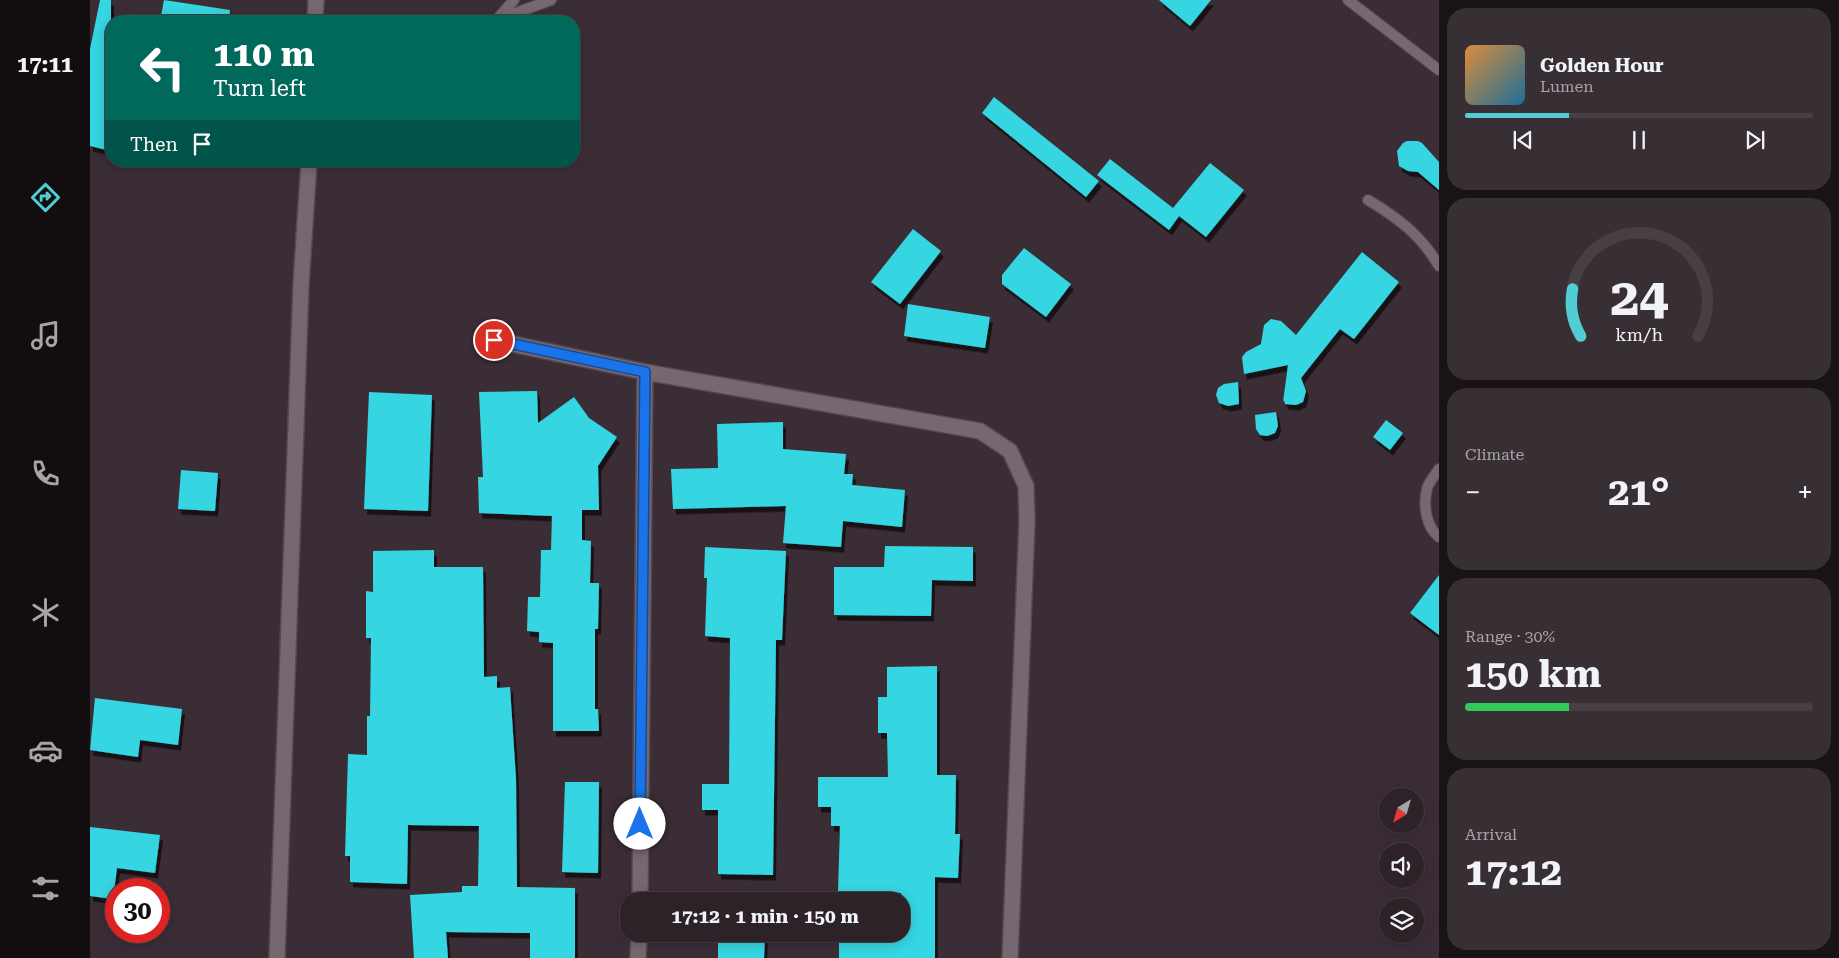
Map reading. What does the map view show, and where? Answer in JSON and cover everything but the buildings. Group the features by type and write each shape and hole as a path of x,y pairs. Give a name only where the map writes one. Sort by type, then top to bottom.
{"street":[{"path":"315,15 316,0"},
{"path":"277,958 301,285 309,167"},
{"path":"494,340 645,372 980,431 1010,450 1026,486 1027,521 1010,958"},
{"path":"640,892 645,372"},
{"path":"638,958 639,942"}],"lane":[{"path":"500,15 514,0"},
{"path":"511,15 551,0"},
{"path":"1348,0 1439,70"},
{"path":"1368,200 1410,227 1428,247 1439,266"},
{"path":"1439,469 1427,488 1425,512 1435,534 1439,537"}],"route":[{"path":"494,340 645,372 640,629 640,824"}]}
